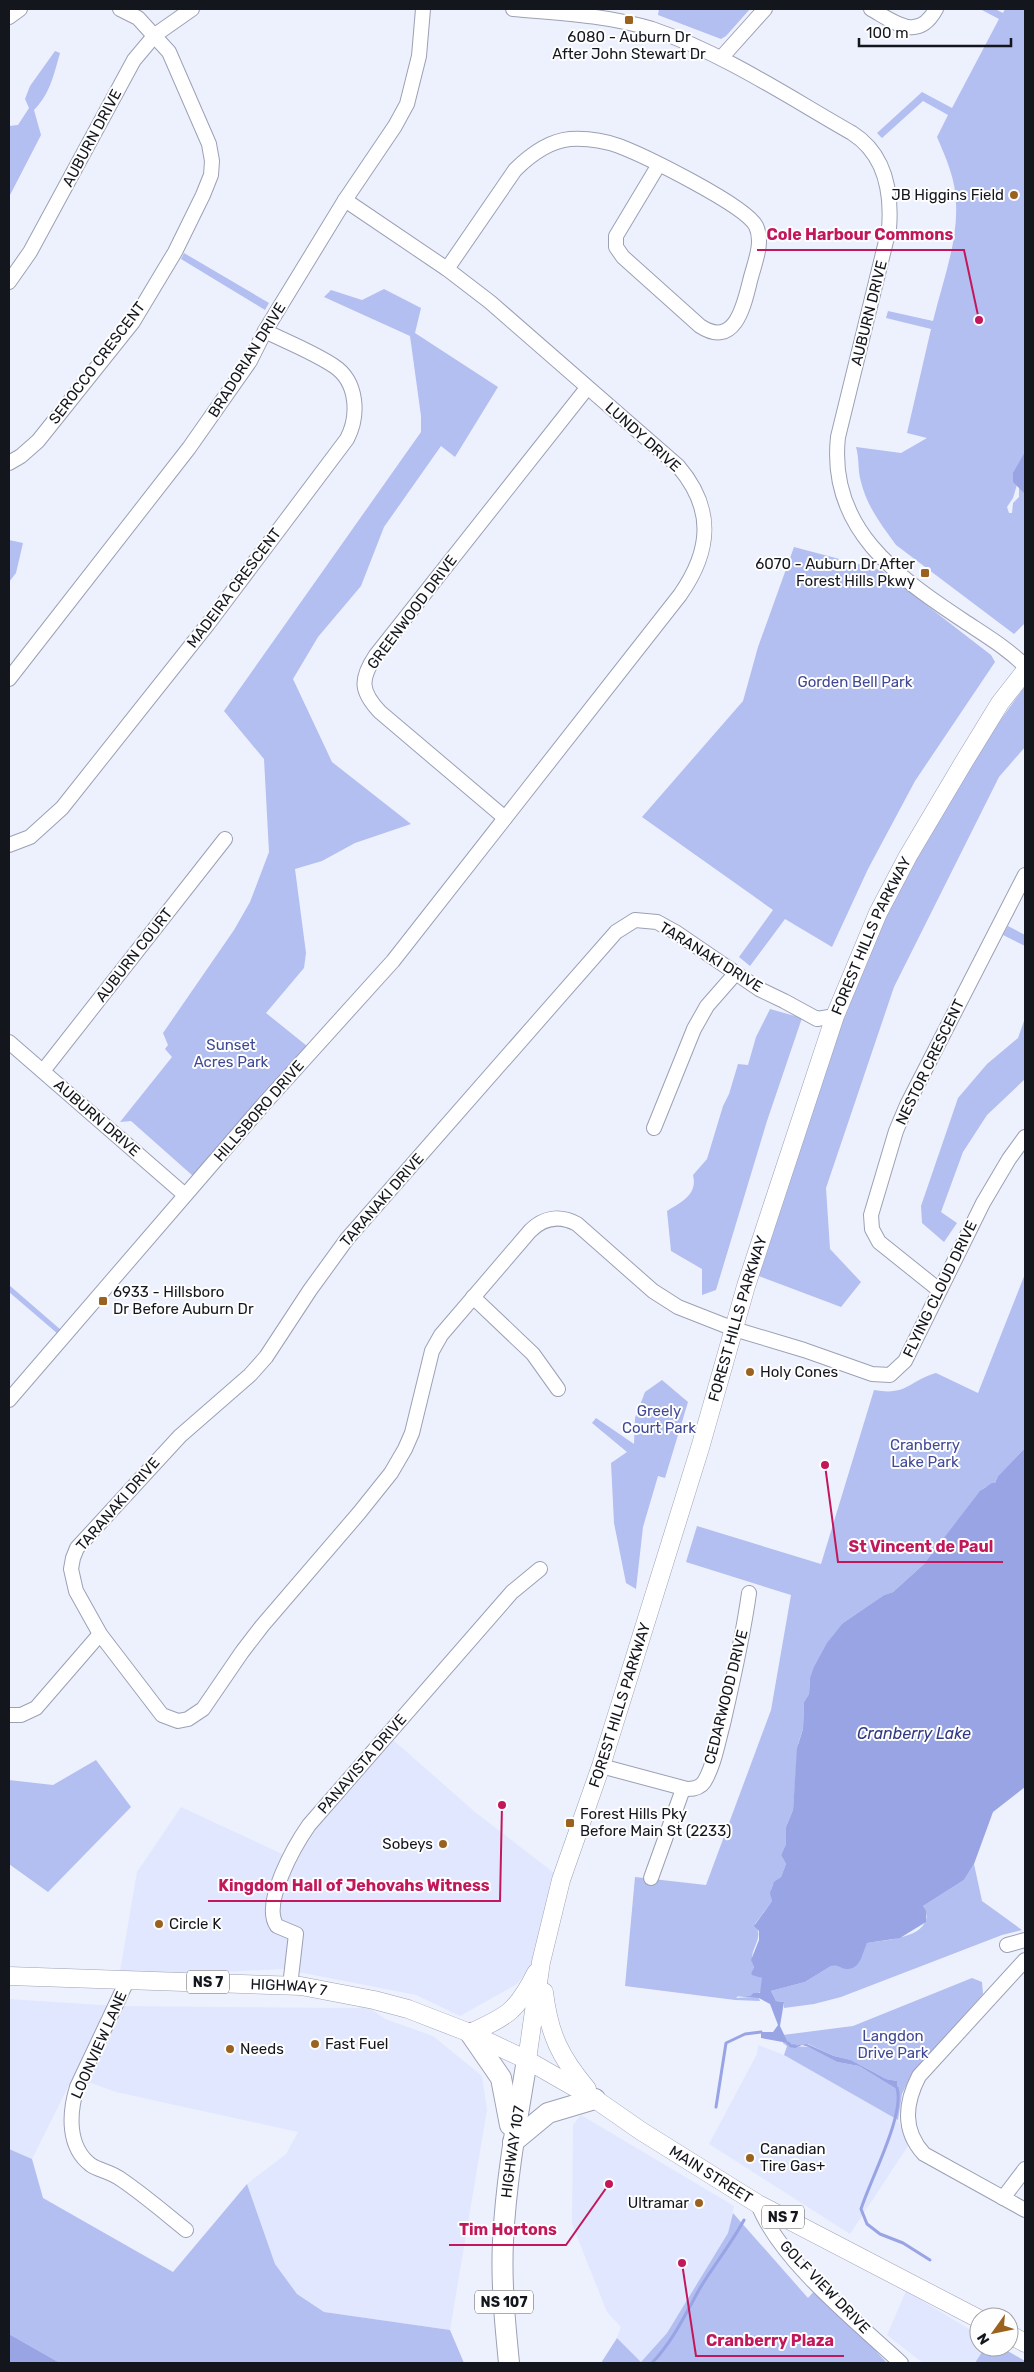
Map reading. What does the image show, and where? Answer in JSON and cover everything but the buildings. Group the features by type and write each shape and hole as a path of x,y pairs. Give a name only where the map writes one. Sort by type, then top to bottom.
{"highway":[{"path":"470,2033 501,2078 513,2142 548,2113 595,2099"},
{"name":"HIGHWAY 107","path":"509,2363 502,2267 510,2162 527,2060"}],"main road":[{"name":"FOREST HILLS PARKWAY","path":"527,2060 541,1962 561,1880 601,1766 700,1448 734,1329 835,1016 878,913 908,856 1000,703 1025,671"},
{"path":"470,2033 502,2019 516,2007 527,1991 541,1962"},
{"path":"541,1962 547,2012 552,2035 566,2064 595,2099"},
{"name":"HIGHWAY 7","path":"9,1976 290,1986 325,1990 388,2003 470,2033 527,2060"},
{"name":"MAIN STREET","path":"527,2060 595,2099 641,2132 758,2204 969,2314"}],"street":[{"path":"9,17 20,9"},
{"name":"SEROCCO CRESCENT","path":"9,463 21,456 38,441 133,322 175,252 208,186 212,161 209,144 169,52 138,18 120,9"},
{"name":"AUBURN DRIVE","path":"9,282 30,252 134,60 155,35 192,9"},
{"name":"BRADORIAN DRIVE","path":"9,679 219,408 250,362 265,331 345,200 395,126 407,104 419,56 423,9"},
{"name":"AUBURN DRIVE","path":"513,9 590,12 650,29 721,58 855,136 868,146 879,162 888,188 889,229 838,437 837,463 844,501 862,536 888,564 934,601 1013,653 1025,666"},
{"path":"721,58 765,9"},
{"path":"871,9 902,26 911,28 926,23 936,9"},
{"path":"447,269 515,170 536,152 569,139 584,139 618,146 658,166 744,213 756,228 759,242 741,315 728,329 717,332 702,328 623,257 617,249 616,236 658,166"},
{"name":"LUNDY DRIVE","path":"345,200 447,269 490,302 678,466 688,478 700,504 706,535 704,547 695,572 680,595 505,818"},
{"name":"MADEIRA CRESCENT","path":"9,845 30,837 62,808 214,616 347,439 353,428 355,408 350,386 345,377 335,367 265,331"},
{"name":"GREENWOOD DRIVE","path":"505,818 380,712 365,693 364,675 376,655 587,388"},
{"name":"HILLSBORO DRIVE","path":"9,1400 185,1195 393,961 505,818"},
{"name":"AUBURN COURT","path":"43,1071 225,839"},
{"name":"NESTOR CRESCENT","path":"939,1290 879,1242 872,1229 872,1215 896,1131 907,1105 1025,874"},
{"name":"TARANAKI DRIVE","path":"734,1329 667,1301 577,1224 564,1218 545,1220 536,1225 473,1297 448,1326 432,1351 412,1433 394,1468 359,1513 247,1645 201,1711 188,1719 181,1720 162,1716 100,1634 73,1582 72,1564 80,1544 180,1436 255,1369 348,1239 616,932 635,920 657,922 677,933 759,989 817,1019 835,1016"},
{"path":"654,1128 694,1029 707,1006 735,974"},
{"name":"AUBURN DRIVE","path":"9,1042 185,1195"},
{"name":"FLYING CLOUD DRIVE","path":"734,1329 872,1374 890,1375 905,1361 939,1290 996,1180 1025,1137"},
{"path":"473,1297 533,1354 558,1389"},
{"name":"PANAVISTA DRIVE","path":"290,1986 296,1934 277,1926 272,1914 284,1868 296,1844 308,1825 512,1592 540,1569"},
{"name":"CEDARWOOD DRIVE","path":"683,1789 693,1789 702,1784 717,1747 741,1647 749,1592"},
{"path":"9,1715 21,1715 36,1708 100,1634"},
{"path":"601,1766 683,1789 651,1878"},
{"path":"1007,1945 1025,1940"},
{"path":"1025,1960 919,2076 909,2097 907,2114 911,2135 916,2145 924,2154 1025,2210"},
{"name":"LOONVIEW LANE","path":"127,1981 78,2087 74,2100 72,2138 81,2156 92,2166 109,2171 122,2179 186,2230"},
{"path":"1003,2198 1025,2169"},
{"name":"GOLF VIEW DRIVE","path":"758,2204 765,2222 780,2243 826,2293 901,2363"}],"shaded area":[{"path":"392,1739 475,1812 562,1879 539,1956 517,1984 460,2016 416,1995 283,1969 119,1977 137,1872 181,1807 293,1859 300,1844"},
{"path":"9,1999 116,2006 359,2008 361,2002 385,2019 433,2036 482,2076 487,2110 450,2330 324,2312 297,2294 275,2264 247,2184 286,2154 298,2132 116,2092 91,2083 69,2085 32,2159 9,2149"},
{"path":"758,2045 784,2055 898,2120 908,2146 850,2234 709,2144 757,2054"},
{"path":"581,2115 734,2206 728,2233 667,2333 641,2362 617,2338 621,2327 607,2312 572,2224 573,2125"},
{"path":"906,2291 969,2329 969,2357 979,2357 975,2363 923,2363 887,2335"}],"green space":[{"path":"659,9 750,9 726,36 721,39 658,15"},
{"path":"980,9 995,9 1003,13 1005,9 1025,9 1025,458 1013,498 1007,507 1009,513 1012,513 1013,503 1019,497 1019,487 1025,481 1025,623 1014,634 896,545 879,521 866,497 860,478 856,447 901,453 927,438 907,433 931,329 886,318 888,311 933,321 955,233 956,195 947,161 937,137 948,115 923,101 882,138 877,133 922,92 952,108 999,19"},
{"path":"55,51 60,53 51,83 44,97 34,110 41,135 9,197 9,126 18,125 29,108 25,99 30,86"},
{"path":"184,253 269,303 265,310 181,259"},
{"name":"Sunset Acres Park","path":"384,289 421,308 415,333 498,387 455,457 441,446 384,527 361,586 318,637 293,679 332,762 411,824 355,843 322,861 295,869 306,953 304,968 266,1013 307,1046 193,1176 131,1121 120,1122 172,1057 165,1049 168,1045 163,1033 234,930 250,902 269,852 264,759 224,711 421,432 421,416 410,336 324,297 331,290 362,300"},
{"path":"9,540 23,543 16,573 9,582"},
{"name":"Gorden Bell Park","path":"794,547 881,570 991,655 995,662 915,781 868,869 832,947 785,919 750,966 739,957 773,910 642,817 743,701 758,647"},
{"path":"1025,686 1025,747 999,777 894,987 826,1188 830,1249 861,1282 841,1307 756,1275 818,1077 873,933 943,800"},
{"path":"1008,926 1025,935 1025,946 1003,935"},
{"path":"770,1009 802,1018 767,1121 716,1290 702,1295 702,1269 671,1251 667,1211 683,1201 691,1193 694,1182 693,1175 707,1159 738,1064 748,1065 756,1037"},
{"path":"1025,1018 1025,1079 987,1115 963,1152 941,1212 957,1223 944,1242 922,1223 921,1206 958,1098 987,1064 1018,1038"},
{"name":"Cranberry Lake Park","path":"1025,1274 1025,1448 998,1476 995,1483 984,1488 924,1564 893,1592 884,1595 843,1623 810,1678 809,1694 804,1702 803,1729 798,1744 793,1810 786,1827 786,1844 781,1855 786,1864 781,1877 771,1890 772,1901 755,1924 758,1935 752,1955 754,1967 751,1973 762,1978 762,1990 750,1996 738,1996 736,1998 759,1998 760,2001 735,2000 625,1986 635,1877 706,1885 771,1710 791,1595 686,1562 697,1526 821,1564 874,1390 894,1391 936,1373 978,1393"},
{"path":"9,1285 61,1330 58,1334 9,1292"},
{"name":"Greely Court Park","path":"662,1380 688,1402 665,1478 658,1476 643,1527 636,1589 626,1583 614,1523 611,1463 627,1452 592,1423 596,1418 634,1444 635,1418 645,1392"},
{"path":"96,1760 131,1807 48,1892 9,1864 9,1780 53,1785"},
{"path":"974,1864 982,1901 1022,1930 1002,1935 841,1997 814,2004 784,2008 784,2002 776,2001 771,1991 805,1982 836,1964 846,1969 867,1943 900,1938 916,1931 926,1920 923,1906 964,1880"},
{"name":"Langdon Drive Park","path":"972,1978 982,1982 983,1994 911,2075 902,2094 898,2120 784,2055 787,2046 783,2043 783,2035 853,2026","holes":["808,2044 834,2056 851,2060 886,2079 897,2081 898,2090 859,2066 837,2062 810,2047 791,2046"]},
{"path":"9,2149 32,2159 43,2198 173,2272 247,2184 275,2264 297,2294 324,2312 450,2330 464,2363 60,2363 9,2334"},
{"path":"733,2213 808,2298 817,2288 887,2363 601,2363 617,2338 641,2362 667,2333 728,2233"},
{"path":"979,2357 1018,2357 1025,2361 1025,2363 975,2363"}],"water":[{"path":"1025,452 1025,494 1013,482 1013,473"},
{"name":"Cranberry Lake","path":"1025,1448 1025,1787 993,1812 974,1864 964,1880 923,1906 926,1911 926,1922 900,1938 867,1943 858,1964 851,1969 835,1965 831,1966 805,1982 771,1991 776,2001 784,2002 780,2026 788,2043 761,2038 761,2032 773,2032 778,2025 770,2004 759,1998 735,1997 760,1993 762,1978 751,1973 754,1967 751,1960 759,1940 759,1931 754,1926 772,1901 770,1893 774,1882 781,1877 786,1864 781,1855 786,1844 786,1827 793,1810 797,1748 803,1729 804,1702 809,1694 810,1678 814,1667 827,1643 843,1623 884,1595 893,1592 924,1564 980,1491 995,1483 998,1476"},
{"path":"807,2044 834,2056 851,2060 886,2079 897,2081 898,2090 859,2066 837,2062 809,2047 802,2045 795,2048 791,2046"},
{"path":"9,2334 60,2363 9,2363"}],"waterway":[{"path":"716,2107 726,2043 745,2034 761,2032"},
{"path":"788,2043 791,2046 795,2046"},
{"path":"897,2088 898,2100 891,2131 861,2209 867,2224 880,2234 903,2243 930,2260"},
{"path":"652,2363 672,2337 700,2288 744,2220"}],"place":[{"name":"6080 - Auburn Dr After John Stewart Dr","path":"629,20"},
{"name":"JB Higgins Field","path":"1014,195"},
{"name":"Cole Harbour Commons","path":"979,320"},
{"name":"6070 - Auburn Dr After Forest Hills Pkwy","path":"925,573"},
{"name":"6933 - Hillsboro Dr Before Auburn Dr","path":"103,1301"},
{"name":"Holy Cones","path":"750,1372"},
{"name":"St Vincent de Paul","path":"825,1465"},
{"name":"Kingdom Hall of Jehovahs Witness","path":"502,1805"},
{"name":"Forest Hills Pky Before Main St (2233)","path":"570,1823"},
{"name":"Sobeys","path":"443,1844"},
{"name":"Circle K","path":"159,1924"},
{"name":"Fast Fuel","path":"315,2044"},
{"name":"Needs","path":"230,2049"},
{"name":"Canadian Tire Gas+","path":"750,2158"},
{"name":"Tim Hortons","path":"609,2184"},
{"name":"Ultramar","path":"699,2203"},
{"name":"Cranberry Plaza","path":"682,2263"}]}
